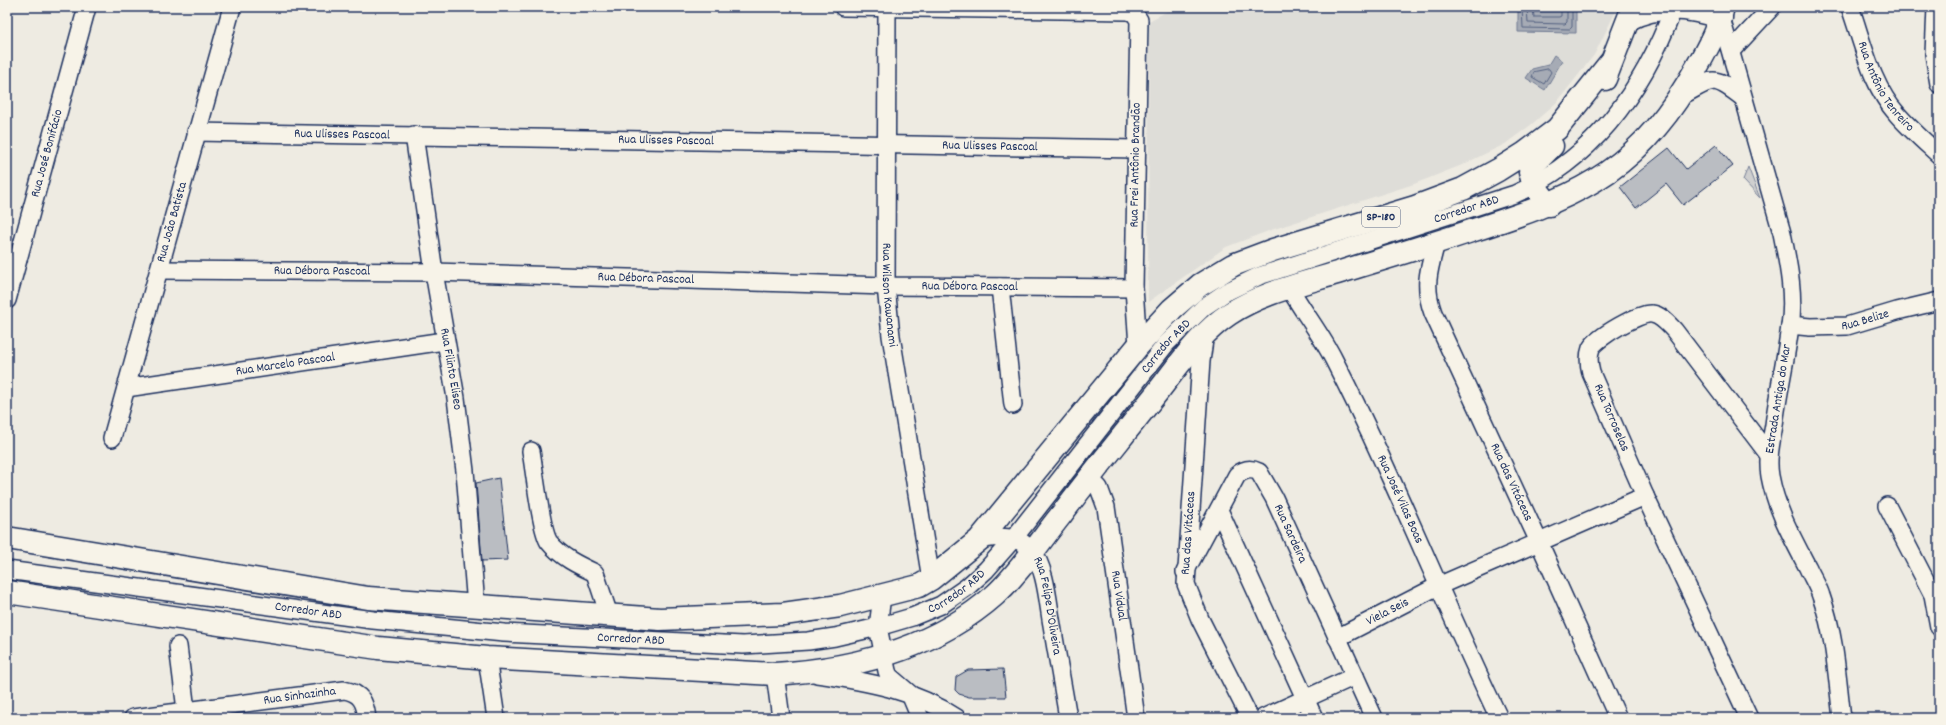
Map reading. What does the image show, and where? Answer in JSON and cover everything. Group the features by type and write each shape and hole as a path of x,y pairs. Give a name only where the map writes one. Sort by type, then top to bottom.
{"main road":[{"path":"7,592 378,648 486,658 776,674 803,672 884,656 907,649 952,626 999,592 1033,552 1088,478 1205,333 1226,315 1245,304 1289,287 1436,243 1549,205 1578,192 1608,173 1637,148 1659,124 1679,97 1700,61 1722,13 1707,13 1674,7 1641,13 1631,13"},
{"name":"SP-180","path":"1138,346 1162,319 1200,285 1233,265 1273,250 1415,207 1463,189 1525,153 1557,129 1609,64 1631,13"},
{"path":"1549,205 1534,185 1530,172 1533,166 1587,109 1602,86 1609,64"},
{"path":"14,542 368,598 660,619 783,614 840,606 920,586 931,580 979,540 1138,346"}],"street":[{"name":"Rua José Bonifácio","path":"7,300 87,7"},
{"name":"Rua João Batista","path":"112,438 232,7"},
{"path":"843,7 887,7"},
{"name":"Rua Frei Antônio Brandão","path":"887,7 1128,11 1137,16 1134,288 1138,346"},
{"name":"Rua Wilson Kawanami","path":"887,7 886,286 891,336 931,580"},
{"name":"Corredor ABD","path":"7,570 373,620 504,633 743,645 814,640 878,628 912,617 940,605 967,587 986,570 1014,538 1166,344 1204,307 1226,292 1259,276 1507,197 1534,185 1575,156 1606,127 1628,98 1649,66 1674,7"},
{"path":"1731,51 1772,7"},
{"name":"Rua Antônio Tenreiro","path":"1850,7 1869,66 1882,91 1896,113 1939,155"},
{"name":"Estrada Antiga do Mar","path":"1722,13 1742,98 1783,240 1789,267 1791,290 1790,325 1769,455 1770,476 1777,501 1821,594 1834,652 1842,718"},
{"path":"1937,17 1934,54 1939,84"},
{"path":"1679,97 1710,81 1716,80 1724,83 1742,98"},
{"name":"Rua Ulisses Pascoal","path":"196,132 1136,149"},
{"name":"Rua Filinto Eliseo","path":"414,135 444,340 456,398 465,471 476,606"},
{"name":"Rua das Vitáceas","path":"1436,243 1427,279 1427,291 1433,314 1540,542 1618,718"},
{"name":"Rua Débora Pascoal","path":"159,270 434,272 886,286 1134,288"},
{"path":"1000,287 1013,405"},
{"name":"Rua José Vilas Boas","path":"1289,287 1333,359 1374,441 1438,586 1499,718"},
{"name":"Rua Belize","path":"1790,325 1810,327 1847,326 1897,311 1939,301"},
{"path":"1136,314 1162,319"},
{"name":"Rua Torroselas","path":"1749,718 1645,496 1589,364 1592,347 1598,340 1643,315 1652,314 1660,317 1674,330 1769,455"},
{"name":"Rua das Vitáceas","path":"1205,333 1201,361 1185,572 1187,591 1250,718"},
{"name":"Rua Marcelo Pascoal","path":"126,388 444,340"},
{"path":"531,450 542,521 548,541 569,560 595,573 609,615"},
{"name":"Rua Sardeira","path":"1185,572 1237,475 1250,469 1259,472 1274,498 1374,718"},
{"name":"Rua Vidual","path":"1088,478 1099,488 1103,495 1106,507 1136,718"},
{"name":"Viela Seis","path":"1337,638 1438,586 1645,496"},
{"path":"1888,506 1936,597 1939,627"},
{"path":"1219,510 1314,718"},
{"path":"979,540 998,536 1014,538"},
{"name":"Rua Felipe D'Oliveira","path":"1014,538 1033,552 1042,572 1068,718"},
{"path":"882,596 878,628 890,676 910,694 920,718"},
{"path":"178,646 187,714"},
{"path":"486,658 496,718"},
{"path":"803,672 872,683 910,694 957,718"},
{"path":"776,674 781,718"},
{"path":"1263,718 1355,676"},
{"name":"Rua Sinhazinha","path":"133,718 187,714 344,690 352,691 360,696 366,711"}],"shaded area":[{"path":"1175,7 1618,7 1594,55 1557,102 1532,124 1505,144 1462,165 1414,184 1271,230 1226,247 1148,302 1149,21"},
{"path":"1748,167 1760,198 1743,180"}],"water":[{"path":"1518,7 1576,7 1576,33 1518,32"},
{"path":"1554,55 1562,61 1545,90 1526,78 1532,69 1548,65"}],"building":[{"path":"1716,145 1733,166 1683,205 1666,184 1636,208 1620,187 1669,148 1686,169"},
{"path":"499,478 508,560 482,561 476,483"},
{"path":"1003,669 1006,697 969,697 959,694 955,690 956,677 968,670"}]}
